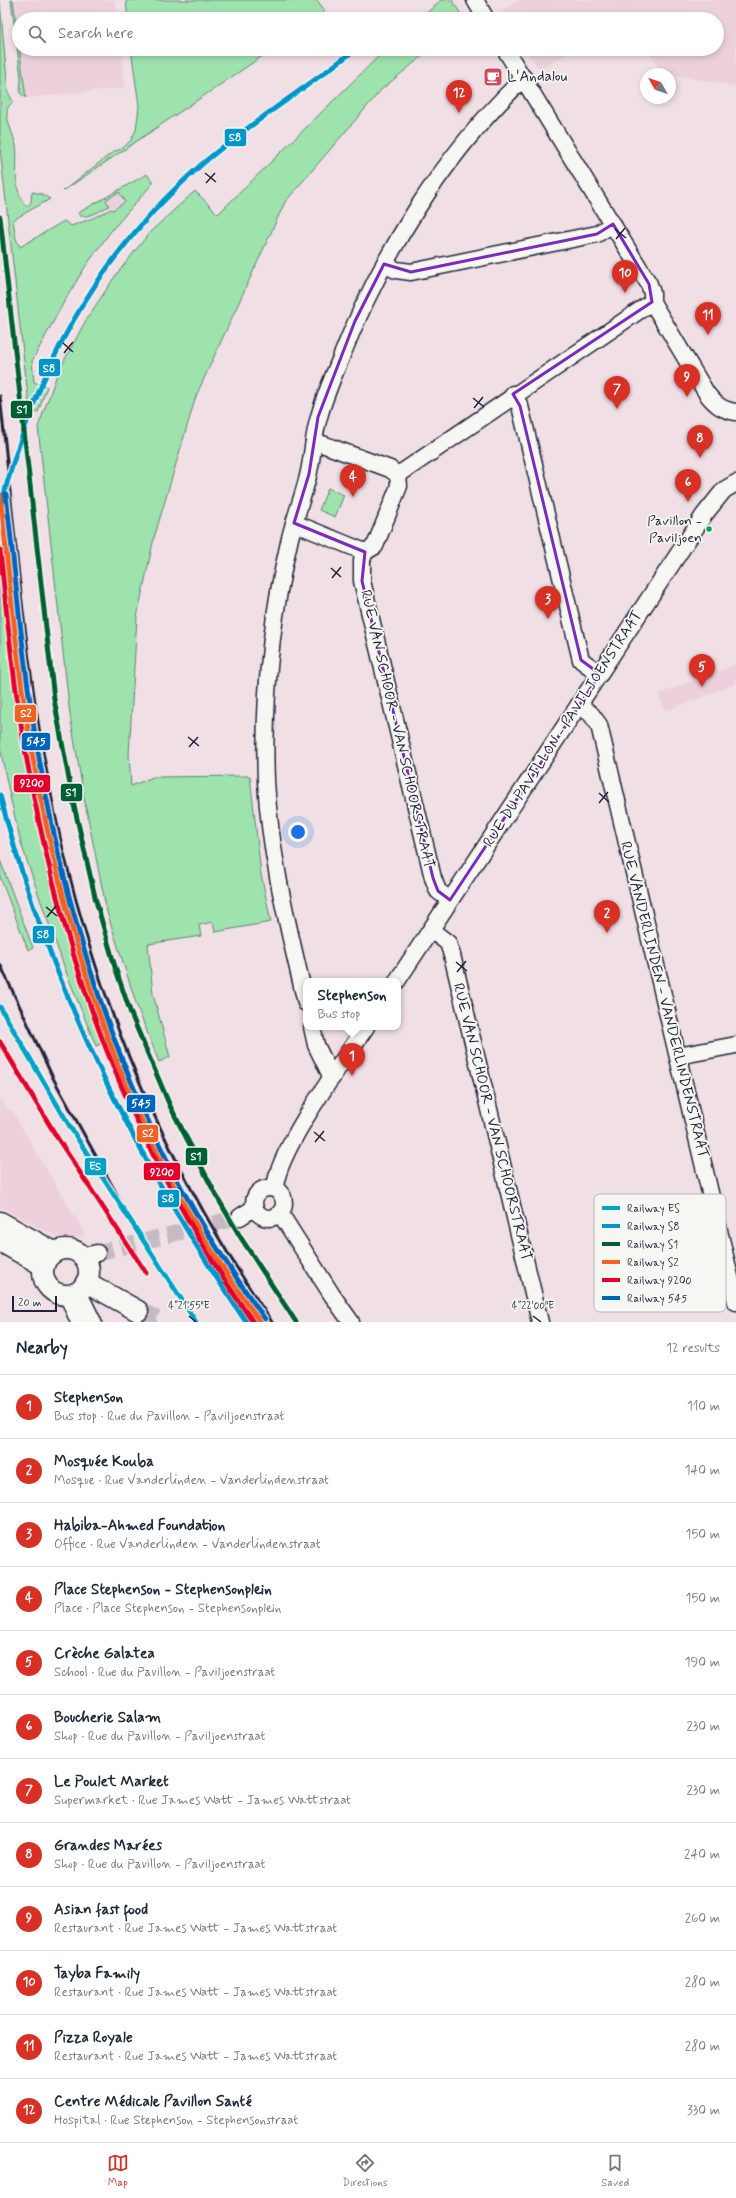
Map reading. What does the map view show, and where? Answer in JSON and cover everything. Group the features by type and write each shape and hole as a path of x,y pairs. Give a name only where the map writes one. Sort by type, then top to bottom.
{"main road":[{"path":"0,1222 49,1259"},
{"path":"0,1242 49,1259"},
{"path":"77,1289 89,1273 88,1264 90,1255 74,1250 64,1249 49,1259 44,1273 49,1286 60,1294 77,1289 138,1311"}],"street":[{"path":"475,0 482,12"},
{"path":"510,56 649,284 652,293 652,302 707,394 724,410 736,412"},
{"path":"303,989 272,844 266,782 268,659 278,597 294,523 309,474 318,417 348,340 384,264 420,204 455,156 494,108 524,78"},
{"path":"384,264 396,270 411,272 597,234 613,224"},
{"path":"398,474 652,302"},
{"path":"514,394 520,406 581,660 600,674"},
{"path":"314,441 390,469 398,474"},
{"path":"294,523 365,552 375,546 399,486 398,474"},
{"name":"RUE DU PAVILLON - PAVILJOENSTRAAT","path":"399,978 718,496 736,483"},
{"name":"RUE VAN SCHOOR - VAN SCHOORSTRAAT","path":"365,552 362,560 362,581 433,878 438,892 450,900"},
{"name":"RUE VANDERLINDEN - VANDERLINDENSTRAAT","path":"579,706 591,714 599,725 647,934 711,1194"},
{"name":"RUE VAN SCHOOR - VAN SCHOORSTRAAT","path":"431,930 448,943 452,955 540,1322"},
{"path":"313,1030 316,1045 332,1078"},
{"path":"275,1188 277,1175 298,1131 364,1030"},
{"path":"678,1056 736,1045"},
{"path":"269,1187 275,1188 281,1193 284,1199 284,1207 280,1213 269,1218 263,1217 254,1208 253,1202 258,1191 269,1187"},
{"path":"240,1217 254,1208"},
{"path":"280,1213 332,1295 352,1322"},
{"name":"RUE VANDERLINDEN - VANDERLINDENSTRAAT","path":"726,1260 736,1302"},
{"path":"77,1289 79,1322"},
{"path":"77,1289 92,1322"}],"highlighted area":[{"path":"613,224 649,284 652,302 513,394 520,406 581,660 600,674 450,900 438,891 433,878 362,581 365,552 294,523 309,474 318,417 355,321 384,264 411,272 597,234"}],"shaded area":[{"path":"13,0 115,0 117,12 14,12"},
{"path":"520,0 736,0 736,87 676,75 676,68 659,68 652,56 724,56 724,12 503,12 502,10"},
{"path":"20,56 122,56 126,88 26,98"},
{"path":"530,56 562,56 539,70"},
{"path":"119,192 125,202 113,210 106,201"},
{"path":"736,664 736,684 666,711 658,694"},
{"path":"0,1097 7,1109 12,1111 85,1234 78,1238 69,1240 53,1235 0,1207"}],"green space":[{"path":"11,0 13,0 15,12 13,12"},
{"path":"126,0 317,0 325,11 324,12 127,12"},
{"path":"441,0 452,0 460,12 428,12"},
{"path":"0,2 8,92 13,102 9,105 7,117 16,146 17,185 19,193 27,207 31,202 32,192 42,194 50,199 13,220 16,239 20,247 64,221 71,226 93,218 111,209 113,210 125,202 119,192 106,200 109,206 99,212 84,216 80,216 78,213 147,174 153,183 111,231 85,267 32,361 34,382 47,387 38,412 30,414 0,149"},
{"path":"18,56 20,56 26,98 20,93 21,78"},
{"path":"132,56 263,56 63,191 113,152 123,148 131,140 136,130 139,106"},
{"path":"379,56 422,56 382,89 285,202 196,396 154,538 137,617 129,754 131,786 153,777 250,776 261,874 271,922 215,932 213,922 199,925 201,936 148,944 153,994 170,1057 159,1062 137,1006 107,912 85,803 70,715 38,427 58,372 86,320 116,275 150,232 195,191 218,214"},
{"path":"328,488 344,495 335,517 319,510"},
{"path":"0,563 25,754 43,846 74,960 101,1044 96,1046 68,977 21,843 7,783 0,747"},
{"path":"0,860 33,948 28,950 0,877"}],"tunnel":[{"path":"97,1253 240,1217"},
{"path":"138,1311 159,1322"},
{"path":"150,1322 157,1321"}],"railway":[{"path":"0,396 18,570 42,744 52,801 65,858 82,921 101,982 123,1041 147,1099 174,1156 236,1267 272,1322"},
{"path":"0,964 53,1078 141,1238"}],"rail line":[{"name":"S8","path":"0,509 31,410 51,364 73,321 99,279 129,240 163,202 201,165 239,135 347,56"},
{"name":"S1","path":"0,217 54,699 73,801 96,901 115,967 131,1014 170,1106 216,1195 241,1238 296,1322"},
{"name":"545","path":"6,494 24,656 38,752 61,865 92,976 132,1085 182,1189 232,1271 265,1319"},
{"name":"S2","path":"0,495 18,657 32,753 56,867 70,923 87,978 127,1087 177,1192 227,1274 260,1322"},
{"name":"9200","path":"0,550 14,678 26,755 41,832 60,908 82,981 107,1052 137,1121 171,1189 209,1256 253,1322"},
{"name":"S8","path":"0,795 20,865 43,934 70,1002 100,1069 133,1135 168,1199 246,1322"},
{"name":"ES","path":"0,1007 72,1130 196,1322"},
{"name":"9200","path":"0,1042 58,1139 146,1273"}],"place":[{"name":"L'Andalou","path":"493,77"},
{"name":"Centre Médicale Pavillon Santé","path":"459,113"},
{"name":"Tayba Family","path":"625,293"},
{"name":"Pizza Royale","path":"708,335"},
{"name":"Asian fast food","path":"687,397"},
{"name":"Le Poulet Market","path":"617,409"},
{"name":"Grandes Marées","path":"700,458"},
{"name":"Place Stephenson - Stephensonplein","path":"353,497"},
{"name":"Boucherie Salam","path":"688,502"},
{"name":"Pavillon - Paviljoen","path":"709,529"},
{"name":"Habiba-Ahmed Foundation","path":"548,619"},
{"name":"Crèche Galatea","path":"702,687"},
{"name":"Mosquée Kouba","path":"607,933"},
{"name":"Stephenson","path":"352,1076"}]}
